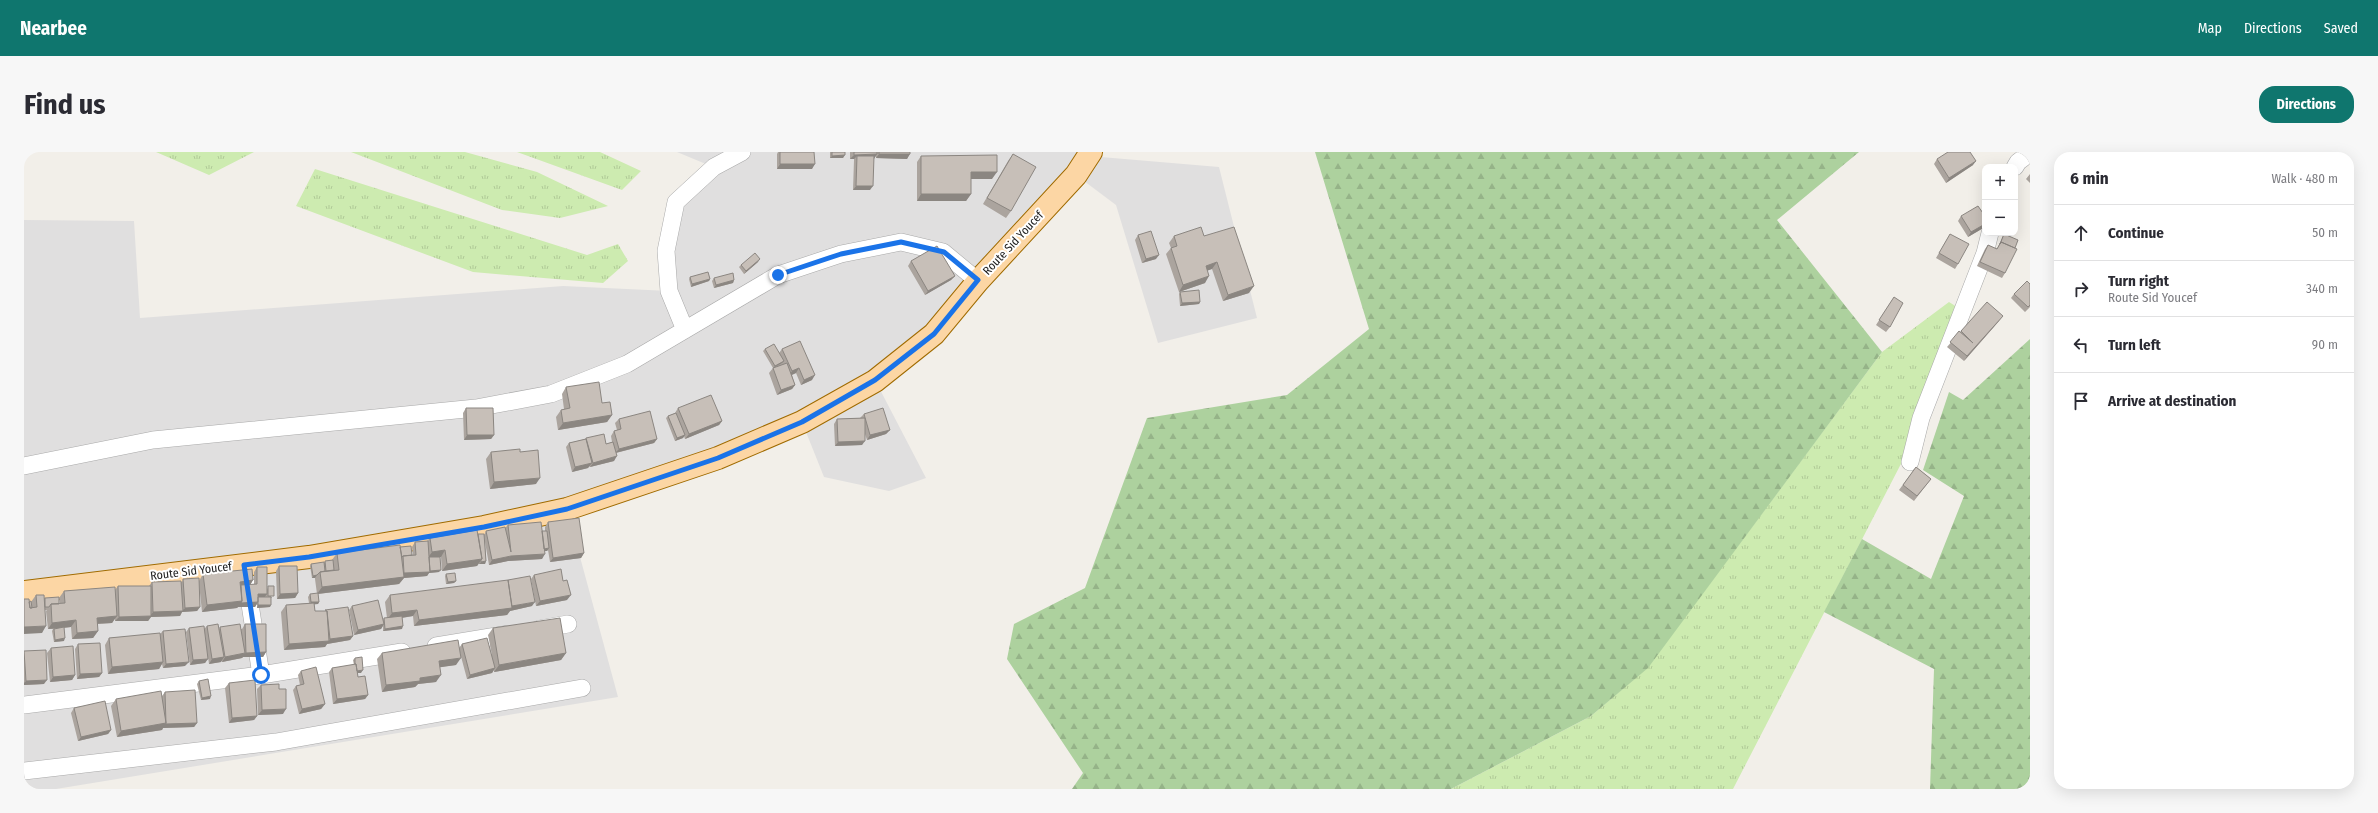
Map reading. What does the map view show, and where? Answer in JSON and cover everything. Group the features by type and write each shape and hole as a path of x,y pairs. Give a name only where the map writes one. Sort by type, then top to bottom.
{"main road":[{"name":"Route Sid Youcef","path":"24,592 309,557 484,527 567,509 718,458 802,422 875,380 934,334 978,280 1076,175 1091,152"}],"street":[{"path":"685,330 669,291 668,284 666,251 676,202 714,167 742,152"},
{"path":"2017,164 2030,153"},
{"path":"1910,462 1921,418 1986,253 1989,236"},
{"path":"24,466 153,440 476,408 551,394 627,364 778,275 841,254 901,242 944,252 978,280"},
{"path":"244,565 261,675"},
{"path":"24,705 261,675 568,624"},
{"path":"24,771 276,742 582,688"}],"shaded area":[{"path":"677,152 1078,152 1089,156 1219,167 1257,318 1158,343 1116,205 1076,175 875,380 926,478 889,491 824,477 802,422 567,509 618,697 56,789 24,789 24,220 134,221 140,318 563,286 669,291 676,202 713,167"}],"green space":[{"path":"156,152 254,152 209,175"},
{"path":"351,152 465,152 537,172 608,206 560,218 502,210"},
{"path":"517,152 600,152 641,171 622,190"},
{"path":"1315,152 1859,152 1777,220 1882,352 1648,668 1591,716 1451,789 1072,789 1083,773 1007,659 1014,624 1085,588 1147,418 1287,395 1369,329"},
{"path":"315,169 587,255 618,244 628,261 603,283 473,272 296,206"},
{"path":"1949,302 1957,307 1904,458 1733,789 1451,789 1591,716 1647,668 1882,352"},
{"path":"2030,339 2030,789 1930,789 1934,669 1824,612 1862,539 1931,579 1964,496 1923,470 1949,392 1963,400"}],"building":[{"path":"780,152 814,152 815,164 780,164"},
{"path":"832,152 845,152 845,155 832,156"},
{"path":"854,152 877,152 877,154 854,155"},
{"path":"879,152 910,152 910,154 879,154"},
{"path":"1948,152 1970,152 1976,161 1949,178 1937,159"},
{"path":"1013,154 1036,167 1011,211 987,198"},
{"path":"997,155 997,172 971,172 971,194 921,194 921,156"},
{"path":"857,156 874,156 873,186 856,186"},
{"path":"1978,206 1982,212 1982,226 1971,232 1961,216"},
{"path":"1201,227 1204,236 1234,227 1254,286 1228,295 1217,262 1206,266 1209,276 1183,285 1171,248 1177,246 1174,236"},
{"path":"1151,231 1159,255 1146,259 1138,235"},
{"path":"1950,234 1969,244 1958,264 1939,253"},
{"path":"2003,236 2009,236 2018,240 2015,248 2001,242 2000,244"},
{"path":"2001,242 2017,249 2005,273 1980,262 1988,245 1997,249"},
{"path":"937,246 955,276 928,291 911,261"},
{"path":"755,253 760,259 746,271 741,265"},
{"path":"708,272 710,279 692,284 690,277"},
{"path":"733,273 734,280 716,285 714,278"},
{"path":"2027,281 2030,284 2030,305 2028,307 2014,294"},
{"path":"1199,290 1200,302 1182,303 1180,292"},
{"path":"1894,297 1903,303 1890,327 1879,320"},
{"path":"1987,302 2003,316 1967,356 1950,342 1959,331 1973,343 1961,331"},
{"path":"800,341 815,375 804,380 799,368 792,371 782,349"},
{"path":"774,344 784,361 775,366 765,349"},
{"path":"787,363 795,385 781,390 773,368"},
{"path":"599,382 602,403 610,402 612,415 563,423 561,410 570,408 566,387"},
{"path":"711,395 722,421 689,434 678,408"},
{"path":"466,408 493,408 494,435 467,435"},
{"path":"883,408 890,430 870,435 864,414"},
{"path":"650,411 657,439 619,449 614,431 621,429 619,419"},
{"path":"676,413 685,435 677,438 668,416"},
{"path":"865,418 865,441 838,442 837,419"},
{"path":"604,434 606,444 613,442 617,456 593,463 586,438"},
{"path":"586,439 592,463 575,467 569,443"},
{"path":"520,449 520,452 538,450 540,478 494,482 491,452"},
{"path":"1916,467 1931,479 1917,496 1903,485"},
{"path":"579,518 584,553 553,558 548,522"},
{"path":"541,522 545,554 511,556 492,560 486,531 505,527 511,552 508,525"},
{"path":"477,530 482,559 447,564 445,550 432,552 430,538"},
{"path":"542,531 547,531 549,548 544,549"},
{"path":"478,534 484,534 486,561 481,562 482,559"},
{"path":"428,541 430,572 404,573 403,556 416,555 415,542"},
{"path":"400,545 404,577 322,587 320,572 339,570 337,553"},
{"path":"411,546 412,555 402,557 400,547"},
{"path":"429,557 440,557 441,570 430,571"},
{"path":"333,560 334,570 326,571 325,561"},
{"path":"324,562 325,571 313,576 311,564"},
{"path":"279,566 297,566 298,593 280,594"},
{"path":"257,567 267,567 267,594 258,594 258,602 241,603 241,585 257,584"},
{"path":"252,569 253,580 240,582 242,601 207,605 203,574"},
{"path":"561,569 563,581 567,580 571,595 540,601 534,575"},
{"path":"455,573 456,581 448,582 446,574"},
{"path":"530,576 535,602 512,606 508,580"},
{"path":"199,578 200,607 185,608 183,579"},
{"path":"508,580 512,608 419,620 417,610 392,613 390,595"},
{"path":"181,581 183,611 153,612 152,582"},
{"path":"118,586 151,586 151,616 119,617"},
{"path":"268,586 274,586 274,596 268,596"},
{"path":"115,587 117,616 97,618 98,631 77,633 76,620 52,623 51,604 65,603 64,591"},
{"path":"318,593 319,602 311,602 310,594"},
{"path":"36,595 44,595 46,626 24,627 24,599 29,599 30,608 37,607"},
{"path":"59,597 59,604 51,604 49,607 45,607 45,598"},
{"path":"258,597 271,597 271,605 258,605"},
{"path":"378,600 384,624 358,630 352,606"},
{"path":"31,601 32,608 30,608 29,602"},
{"path":"314,603 315,611 327,611 329,641 289,644 286,605"},
{"path":"348,607 353,636 330,639 327,611 325,610"},
{"path":"402,616 403,626 385,629 384,618"},
{"path":"560,618 566,653 499,665 493,628"},
{"path":"218,624 224,657 212,659 207,626"},
{"path":"240,624 245,653 225,657 220,627"},
{"path":"245,624 266,624 266,652 246,653"},
{"path":"204,626 208,659 193,660 189,628"},
{"path":"64,627 65,638 55,640 54,629"},
{"path":"185,629 189,662 166,664 163,631"},
{"path":"160,633 163,662 112,667 109,638"},
{"path":"487,638 495,668 470,675 462,644"},
{"path":"458,640 461,658 439,661 441,675 420,678 420,681 386,685 382,653"},
{"path":"100,643 102,673 80,674 78,644"},
{"path":"73,646 75,675 53,677 51,648"},
{"path":"46,650 47,680 26,681 24,651"},
{"path":"362,657 363,670 357,671 355,658"},
{"path":"356,664 358,677 365,676 368,695 337,699 332,668"},
{"path":"316,667 325,704 302,709 296,686 304,684 301,671"},
{"path":"208,679 211,696 202,698 199,681"},
{"path":"255,680 257,716 232,718 229,683"},
{"path":"279,684 279,689 286,689 286,709 262,710 261,685"},
{"path":"195,690 197,723 166,724 165,692"},
{"path":"161,691 166,723 121,731 116,699"},
{"path":"105,701 111,730 81,737 74,708"}],"route":[{"path":"261,675 244,565 309,557 484,527 567,509 718,458 802,422 875,380 934,334 978,280 944,252 901,242 841,254 778,275"}]}
